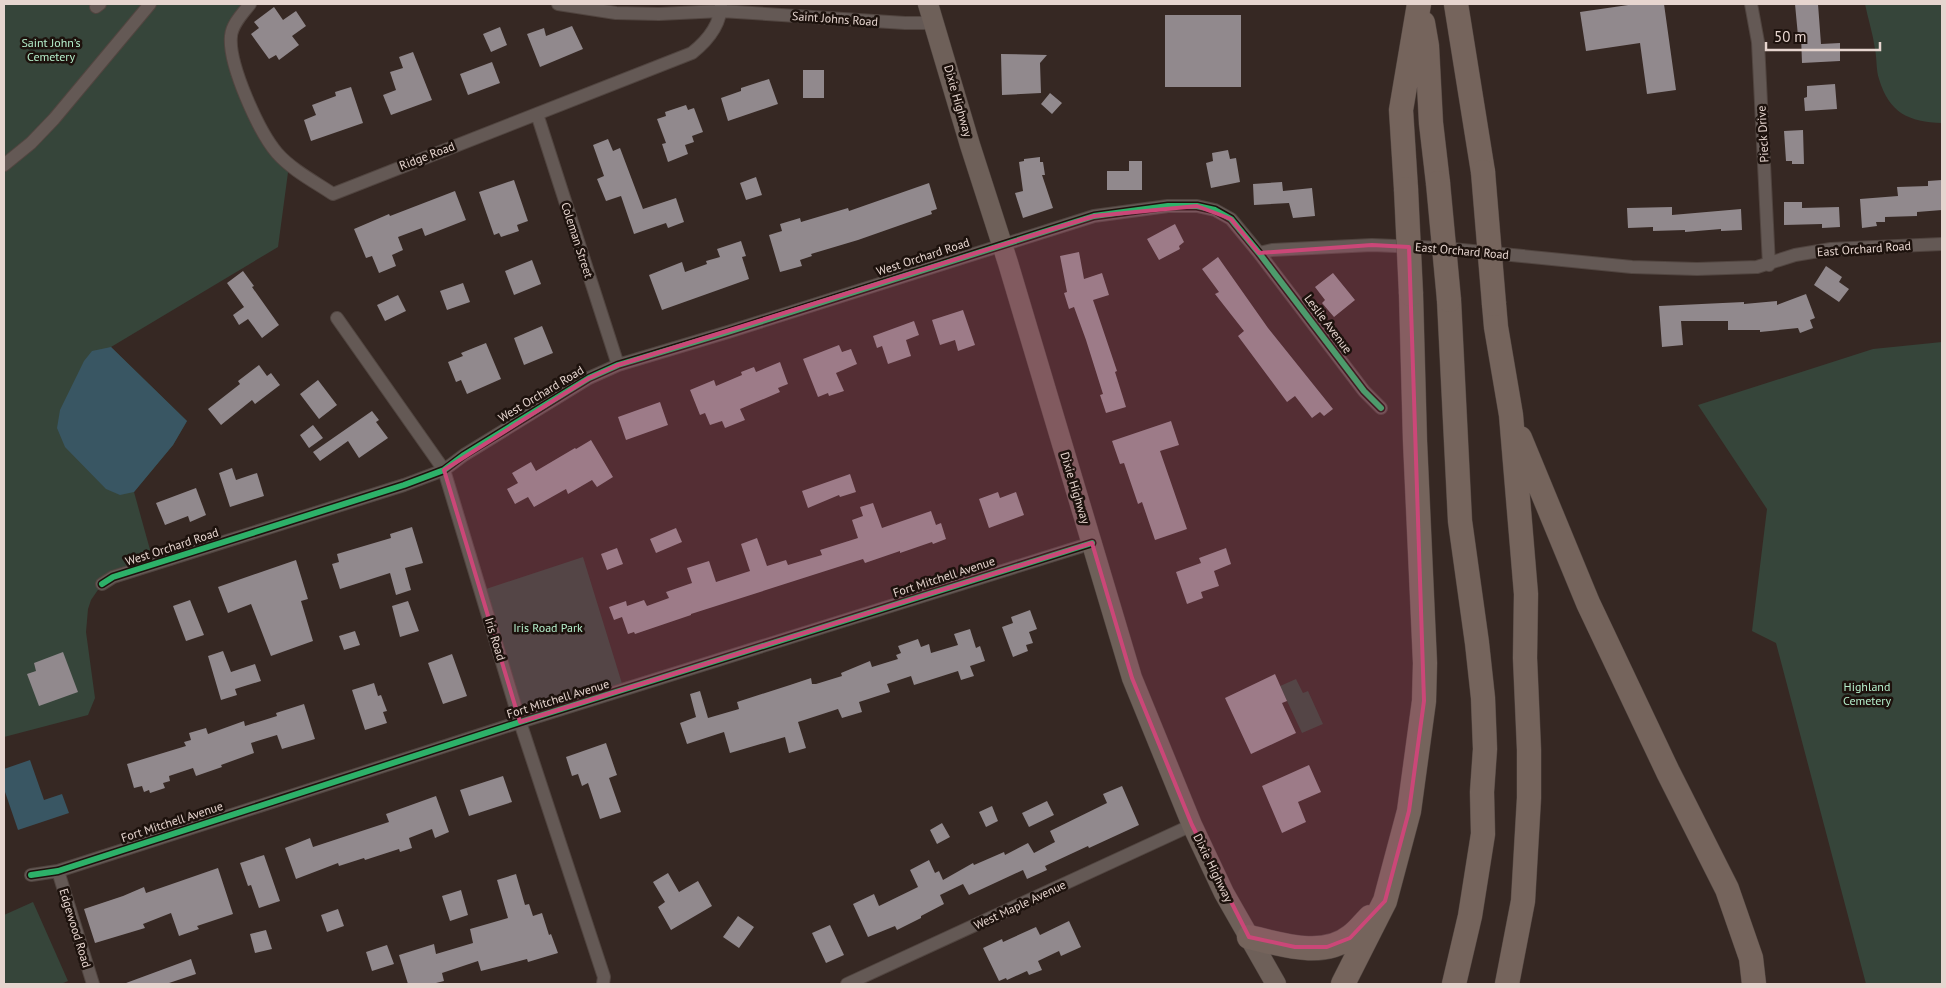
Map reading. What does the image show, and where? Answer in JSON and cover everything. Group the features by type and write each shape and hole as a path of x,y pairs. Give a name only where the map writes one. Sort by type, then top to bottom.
{"highway":[{"path":"1420,4 1426,46 1431,123 1449,300 1460,521 1479,661 1485,749 1482,792 1483,834 1470,916 1454,984"},
{"path":"1343,984 1385,901 1409,810 1424,701 1425,663 1415,441 1411,294 1401,110 1420,4"},
{"path":"1456,4 1483,172 1496,327 1511,416 1526,594 1525,658 1528,708 1529,798 1523,901 1507,984"},
{"path":"1511,416 1588,603 1668,772 1727,889 1751,958 1754,984"},
{"path":"1249,937 1295,947 1326,947 1350,938 1385,901"}],"main road":[{"name":"Dixie Highway","path":"931,13 1132,678 1192,825 1224,893 1276,984"}],"street":[{"path":"4,165 31,143 54,119 150,4"},
{"name":"Ridge Road","path":"250,4 235,24 230,35 231,51 240,84 277,153 289,164 333,194 692,53 704,44 712,33 721,8"},
{"name":"Saint Johns Road","path":"558,4 616,13 659,14 721,8 905,23 931,13"},
{"name":"Pieck Drive","path":"1750,4 1758,42 1769,265"},
{"name":"Coleman Street","path":"537,114 618,365"},
{"path":"1002,244 1094,216 1168,206 1197,206 1215,210 1231,219 1259,253"},
{"name":"West Orchard Road","path":"102,584 113,577 404,485 444,470 464,454 590,378 618,365 728,332 1002,244"},
{"name":"East Orchard Road","path":"1259,253 1272,250 1372,245 1442,248 1632,267 1697,269 1757,268 1795,255 1831,249 1942,244"},
{"name":"Leslie Avenue","path":"1259,253 1364,391 1381,408"},
{"name":"Iris Road","path":"337,318 444,470 520,722 604,977 603,984"},
{"name":"Fort Mitchell Avenue","path":"31,875 58,871 520,722 1092,543"},
{"name":"West Maple Avenue","path":"847,984 1192,825"},
{"name":"Edgewood Road","path":"58,871 93,984"}],"highlighted area":[{"path":"1197,206 1231,219 1259,253 1372,245 1409,247 1424,701 1409,811 1385,901 1350,938 1327,947 1295,947 1249,937 1192,825 1132,678 1092,543 520,722 444,470 589,378 618,365 1094,216"}],"green space":[{"name":"Saint John’s Cemetery","path":"4,4 250,4 235,24 240,84 289,165 278,247 111,347 187,421 173,445 134,492 154,564 102,584 91,600 88,609 86,632 95,698 88,715 4,737"},
{"path":"1865,4 1942,4 1942,123 1910,118 1895,108 1888,100 1878,76 1874,43"},
{"name":"Highland Cemetery","path":"1942,342 1942,984 1866,984 1776,643 1752,631 1767,509 1698,405 1873,349"},
{"name":"Iris Road Park","path":"583,557 624,690 520,722 480,591"},
{"path":"1296,679 1303,693 1308,691 1323,724 1302,733 1280,686"},
{"path":"33,902 68,981 61,984 4,984 4,915"}],"water":[{"path":"111,347 187,421 173,445 134,492 120,495 106,489 65,447 57,428 60,410 84,361 92,351"},
{"path":"30,760 44,800 62,794 69,813 18,830 4,789 4,769"}],"building":[{"path":"1635,4 1664,4 1676,90 1647,94 1640,43 1586,51 1580,12"},
{"path":"1795,4 1818,4 1821,44 1840,43 1840,61 1802,63 1801,36 1798,36"},
{"path":"274,7 283,20 296,11 306,26 292,36 299,45 279,60 276,55 269,59 251,34 259,28 254,22"},
{"path":"1165,15 1241,15 1241,87 1165,87"},
{"path":"572,26 583,49 540,67 527,34 544,28 546,36"},
{"path":"500,27 507,45 491,52 483,34"},
{"path":"413,52 432,100 391,115 383,95 396,90 390,72 403,68 399,57"},
{"path":"1001,54 1047,55 1040,63 1041,93 1002,95"},
{"path":"492,62 500,83 468,95 460,74"},
{"path":"803,70 824,70 824,98 803,98"},
{"path":"769,79 778,104 728,121 721,98 741,91 741,88"},
{"path":"1835,84 1837,109 1805,111 1804,98 1807,97 1807,86"},
{"path":"351,87 363,123 311,141 304,120 316,115 312,105 336,96 335,92"},
{"path":"1050,93 1062,103 1052,114 1041,104"},
{"path":"686,105 688,110 694,108 703,132 692,136 694,142 685,145 688,154 668,162 662,144 666,143 657,119 666,116 665,112"},
{"path":"1803,130 1804,164 1792,164 1792,161 1786,161 1784,131"},
{"path":"608,139 613,151 620,148 643,209 676,198 684,222 668,228 666,223 634,234 621,196 606,201 597,179 604,176 593,145"},
{"path":"1228,150 1230,159 1236,158 1240,182 1211,188 1206,163 1213,161 1212,153"},
{"path":"1040,157 1040,162 1043,162 1045,175 1042,175 1053,208 1023,218 1015,193 1023,191 1019,162 1024,161 1024,159"},
{"path":"1129,161 1142,161 1142,190 1107,190 1107,171 1129,171"},
{"path":"756,177 762,195 746,200 740,183"},
{"path":"514,180 528,221 517,225 519,231 501,237 499,233 494,235 479,192"},
{"path":"1942,180 1942,210 1917,212 1917,216 1885,217 1885,222 1876,222 1877,226 1862,228 1860,199 1898,196 1897,187 1928,186 1928,181"},
{"path":"1282,182 1283,191 1312,188 1315,216 1293,218 1289,203 1254,205 1253,184"},
{"path":"929,183 937,209 931,211 932,214 811,254 812,256 800,260 802,266 780,272 769,235 782,231 780,224 800,218 801,222 848,208 849,211"},
{"path":"455,191 466,220 425,236 422,228 398,237 403,250 392,255 396,266 379,273 372,256 366,258 354,229 389,214 390,216"},
{"path":"1784,202 1802,202 1802,208 1839,207 1840,227 1822,228 1822,224 1784,225"},
{"path":"1672,207 1672,215 1741,209 1742,230 1721,231 1721,229 1685,232 1685,230 1653,231 1653,227 1628,228 1627,208"},
{"path":"1175,224 1184,242 1179,246 1180,249 1159,260 1147,239"},
{"path":"741,241 746,256 742,257 749,279 662,310 649,275 682,262 685,272 707,264 706,261 720,257 717,249"},
{"path":"1079,252 1084,279 1102,273 1109,295 1093,300 1117,371 1115,372 1126,407 1106,413 1100,395 1103,394 1086,340 1074,307 1069,309 1064,293 1067,292 1060,256"},
{"path":"1218,257 1268,328 1333,409 1324,416 1320,412 1312,418 1295,396 1287,402 1238,336 1244,331 1215,294 1219,292 1202,269"},
{"path":"532,260 541,284 514,295 505,271"},
{"path":"1826,266 1842,277 1839,282 1849,289 1839,302 1814,285"},
{"path":"243,271 279,325 262,338 248,319 239,325 233,315 244,307 227,283"},
{"path":"1333,273 1355,300 1334,317 1322,303 1325,300 1315,287"},
{"path":"463,283 470,302 447,310 440,291"},
{"path":"1806,294 1815,318 1810,320 1813,328 1800,333 1798,328 1760,332 1760,330 1728,330 1728,321 1681,321 1683,345 1662,347 1659,306 1744,302 1744,304 1777,301 1777,305"},
{"path":"398,295 406,311 385,321 377,305"},
{"path":"963,310 975,345 958,351 955,340 940,345 932,320"},
{"path":"914,321 919,335 906,340 911,356 888,364 882,346 877,348 873,336"},
{"path":"542,326 553,353 524,365 514,338"},
{"path":"486,343 501,379 467,394 461,380 456,382 448,362 463,356 461,353"},
{"path":"839,345 842,352 851,349 857,364 836,373 844,391 829,396 828,393 818,397 803,359"},
{"path":"780,362 788,384 778,388 780,392 740,409 745,420 725,428 722,421 710,425 705,413 700,415 690,390 714,380 716,386 742,375 741,372 754,367 756,372"},
{"path":"259,365 267,376 271,373 280,385 255,404 252,400 221,425 208,409 240,384 238,381"},
{"path":"318,380 337,405 319,419 300,394"},
{"path":"660,402 668,425 626,440 618,417"},
{"path":"372,411 379,420 376,422 388,438 359,458 348,441 320,461 313,452"},
{"path":"1171,421 1179,445 1160,451 1187,529 1155,540 1142,502 1138,504 1124,463 1120,464 1112,441"},
{"path":"313,425 323,438 309,448 300,435"},
{"path":"591,440 613,477 597,487 592,480 568,494 566,489 534,507 528,497 515,504 507,489 518,483 512,473 531,462 536,471"},
{"path":"232,468 236,480 257,473 264,496 230,507 219,473"},
{"path":"850,474 856,492 840,497 839,495 808,508 802,491"},
{"path":"196,488 206,515 190,522 188,516 165,525 156,503"},
{"path":"998,492 1000,498 1016,492 1024,515 989,528 979,499"},
{"path":"873,503 882,528 931,511 936,525 941,523 946,539 900,553 900,551 865,563 863,559 635,634 634,632 628,634 622,617 614,620 609,607 626,601 627,606 644,600 647,606 669,598 666,592 692,583 687,568 709,561 716,582 750,571 741,544 757,538 767,566 786,560 788,565 822,555 820,550 858,538 852,520 863,516 860,507"},
{"path":"412,527 423,563 405,568 411,590 396,595 390,573 340,589 332,564 339,562 337,554 391,538 390,534"},
{"path":"676,528 682,542 656,553 650,539"},
{"path":"617,548 623,564 607,570 601,554"},
{"path":"1226,548 1231,564 1214,571 1219,586 1201,592 1203,598 1187,604 1176,572 1201,563 1199,558"},
{"path":"296,560 308,599 301,601 313,641 271,656 251,604 228,613 218,587"},
{"path":"190,600 204,635 186,641 173,606"},
{"path":"408,601 419,631 400,637 392,606"},
{"path":"1030,610 1037,629 1029,632 1033,643 1026,645 1028,651 1013,657 1002,627 1013,623 1011,617"},
{"path":"970,629 976,648 980,646 985,661 970,666 974,676 961,680 958,671 914,685 911,676 887,684 890,692 859,702 862,712 842,718 838,709 798,722 806,748 789,753 785,737 730,753 724,732 687,744 680,723 696,717 690,694 700,691 708,718 739,709 737,702 811,678 812,684 816,684 842,676 841,673 870,661 872,667 898,659 896,655 901,653 898,646 918,639 921,647 929,644 931,653 958,645 954,634"},
{"path":"355,631 360,645 344,650 339,636"},
{"path":"223,651 231,672 255,664 261,681 235,689 237,695 221,700 208,656"},
{"path":"63,652 78,692 39,706 27,674 36,671 34,663"},
{"path":"452,654 467,696 443,704 428,663"},
{"path":"1275,674 1287,701 1282,703 1296,733 1251,754 1225,698"},
{"path":"374,683 378,696 381,695 387,711 383,712 387,723 365,730 352,690"},
{"path":"304,704 315,739 282,749 277,735 251,743 254,753 221,765 222,767 196,776 193,768 169,776 170,781 163,783 165,788 150,793 149,790 144,792 142,786 134,788 127,764 186,746 184,742 191,740 189,733 206,728 208,734 244,721 245,726 277,716 276,713"},
{"path":"606,743 617,775 609,778 621,812 600,819 588,783 582,786 578,774 572,776 566,757"},
{"path":"1309,765 1321,792 1298,802 1306,822 1282,833 1262,786"},
{"path":"503,776 512,802 469,816 460,790"},
{"path":"1122,786 1139,825 1045,866 1047,870 1027,879 1023,870 969,895 963,884 940,895 944,904 921,916 921,918 897,930 895,926 868,937 853,904 874,894 879,906 918,887 910,870 929,860 935,873 939,871 943,880 973,863 974,865 1004,852 1005,855 1028,843 1034,853 1055,842 1050,831 1107,803 1103,794"},
{"path":"436,796 449,832 435,838 432,829 409,838 412,848 400,852 399,849 339,866 338,863 296,879 285,848 310,838 313,847 389,822 386,814"},
{"path":"1047,801 1054,815 1029,827 1022,813"},
{"path":"992,806 998,821 986,827 979,812"},
{"path":"942,823 950,837 937,844 930,830"},
{"path":"264,855 280,901 259,908 251,885 248,886 240,863"},
{"path":"218,868 233,914 197,926 199,929 179,936 171,913 143,924 145,928 95,943 84,909 144,887 146,893"},
{"path":"668,873 679,892 698,881 712,906 671,930 658,907 665,902 653,882"},
{"path":"516,874 525,905 529,904 533,916 542,913 549,935 551,934 558,953 528,962 527,959 481,971 478,961 442,973 444,981 432,984 408,984 399,955 434,944 436,954 473,943 470,929 508,918 497,880"},
{"path":"461,890 468,915 450,921 442,896"},
{"path":"338,909 344,926 327,932 321,915"},
{"path":"738,916 754,927 739,948 723,937"},
{"path":"1069,921 1081,947 1061,956 1059,951 1038,961 1042,970 1029,975 1027,971 1007,980 1006,978 999,981 983,948 1002,939 1003,942 1036,927 1040,935"},
{"path":"830,925 844,955 826,963 812,933"},
{"path":"266,930 272,949 255,953 250,934"},
{"path":"387,945 394,964 372,971 366,952"},
{"path":"191,959 196,974 166,984 126,984 126,983"}],"cycle path":[{"path":"102,584 113,577 404,485 444,470 464,455 589,378 618,365 1094,216 1168,206 1197,206 1215,210 1231,219 1364,391 1381,408"},
{"path":"31,875 58,871 520,722 1092,543"}]}
